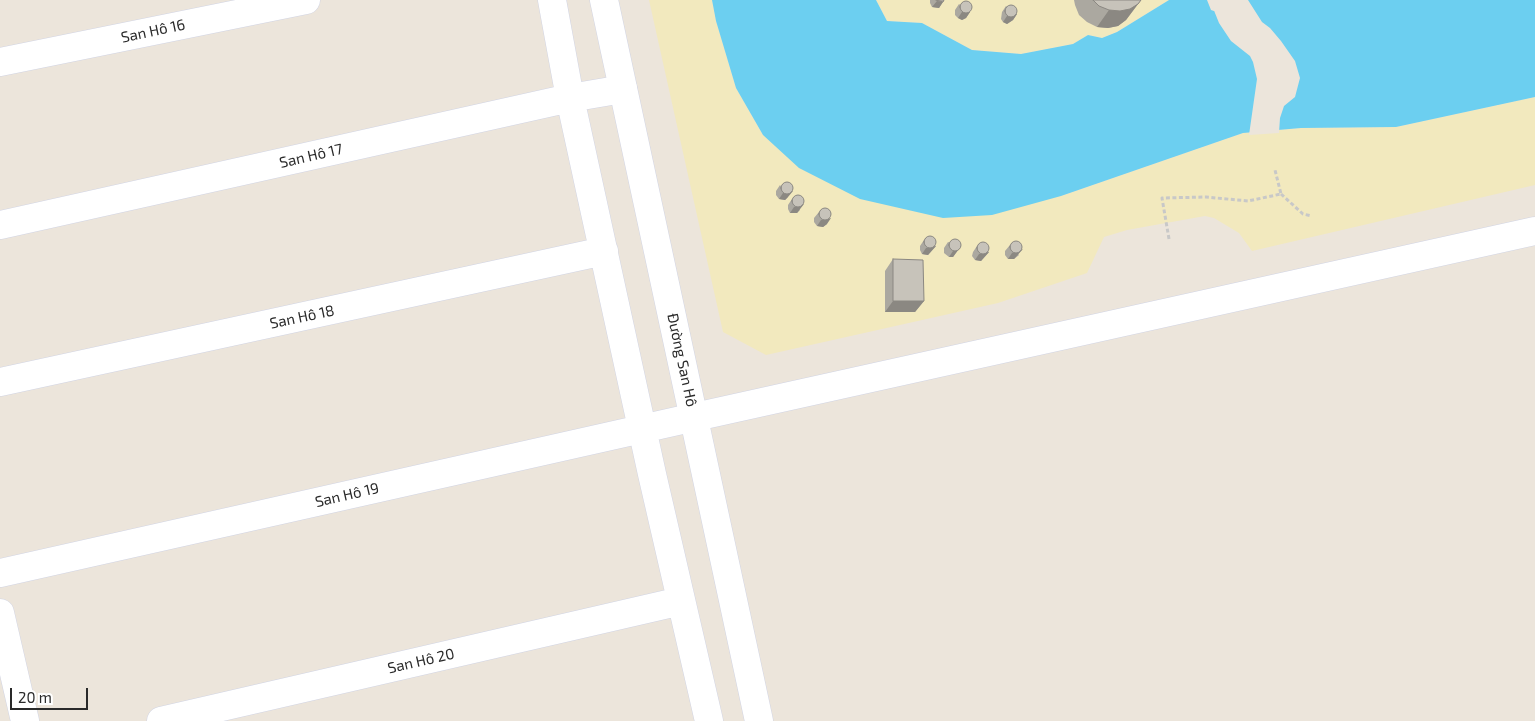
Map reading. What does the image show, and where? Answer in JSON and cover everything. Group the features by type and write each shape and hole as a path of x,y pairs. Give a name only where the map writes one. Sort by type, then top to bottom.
{"street":[{"name":"San Hô 16","path":"0,62 306,0"},
{"path":"552,0 570,98 708,721"},
{"name":"Đường San Hô","path":"604,0 760,721"},
{"name":"San Hô 17","path":"0,225 570,98 623,89"},
{"name":"San Hô 19","path":"0,573 1535,231"},
{"name":"San Hô 18","path":"0,382 604,251"},
{"name":"San Hô 20","path":"161,721 681,601"},
{"path":"0,613 25,721"}],"path":[{"path":"1275,170 1281,194 1303,214 1312,216"},
{"path":"1169,239 1162,198 1206,197 1248,201 1281,194"}],"sand":[{"path":"649,0 712,0 716,21 736,88 763,135 1061,196 1243,133 1301,128 1396,127 1535,97 1535,185 1252,251 1239,233 1214,218 1205,216 1127,230 1104,237 1087,273 998,303 766,355 723,332"},
{"path":"876,0 1169,0 1117,32 1102,38 1088,35 1073,44 1021,54 972,50 922,23 887,21"}],"water":[{"path":"712,0 876,0 887,21 922,23 972,50 1021,54 1073,44 1088,35 1102,38 1117,32 1169,0 1207,0 1211,10 1214,11 1234,0 1535,0 1535,97 1396,127 1301,128 1243,133 1061,196 992,215 943,218 860,199 799,168 763,135 736,88 716,21"}],"pier":[{"path":"1229,0 1248,0 1262,22 1281,41 1295,61 1300,78 1295,97 1284,106 1280,118 1279,133 1249,135 1257,79 1253,62 1250,56 1231,41 1219,23 1213,8"}],"building":[{"path":"1093,0 1141,0 1130,9 1120,11 1109,10 1099,6"},
{"path":"964,1 968,1 972,7 968,13 964,13 960,9 960,5"},
{"path":"1013,5 1016,6 1016,16 1009,17 1006,16 1005,9 1006,6"},
{"path":"789,182 792,183 792,193 785,194 782,193 781,186 782,183"},
{"path":"796,195 800,195 804,201 800,207 796,207 792,203 792,199"},
{"path":"827,208 830,209 830,219 823,220 820,219 819,212 820,209"},
{"path":"928,236 932,236 936,242 932,248 928,248 924,244 924,240"},
{"path":"957,239 960,240 960,250 953,251 950,250 949,243 950,240"},
{"path":"1018,241 1021,242 1021,252 1014,253 1011,252 1010,245 1011,242"},
{"path":"981,242 985,242 989,248 985,254 981,254 977,250 977,246"},
{"path":"893,259 923,260 924,301 893,301"}]}
